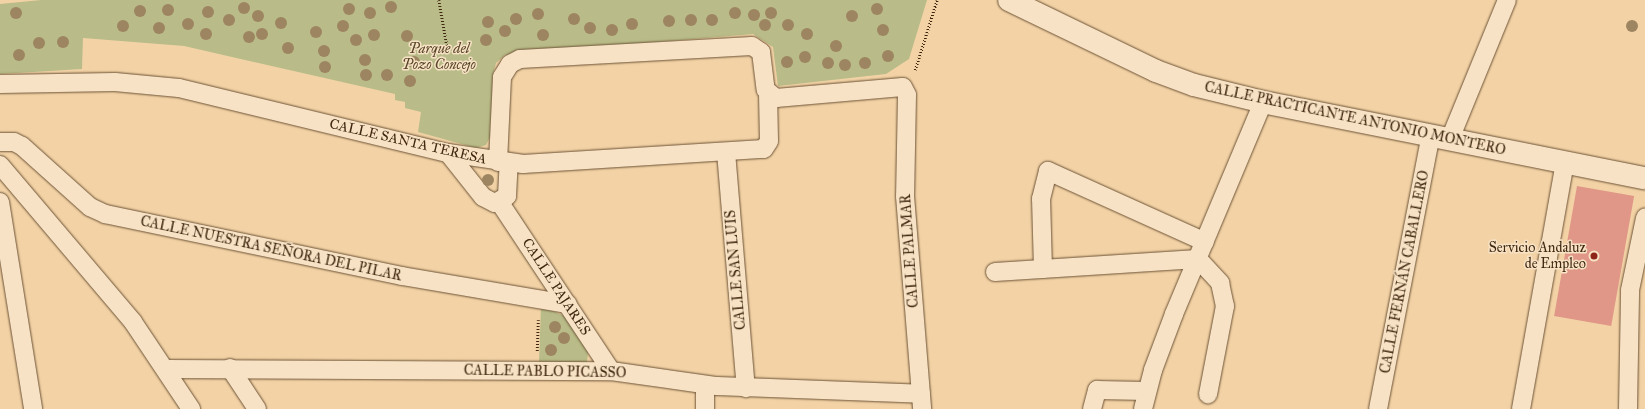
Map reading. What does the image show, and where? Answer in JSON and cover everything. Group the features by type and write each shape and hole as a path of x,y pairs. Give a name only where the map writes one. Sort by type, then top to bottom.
{"main road":[{"name":"CALLE PRACTICANTE ANTONIO MONTERO","path":"1009,0 1156,72 1263,102 1645,178"}],"street":[{"name":"CALLE FERNÁN CABALLERO","path":"1378,409 1441,137 1507,0"},
{"path":"448,153 483,197 500,203 508,190 504,163 502,77 515,60 752,46 761,52 768,94 780,98 905,89"},
{"name":"CALLE SANTA TERESA","path":"0,84 115,82 179,88 448,153 504,163 759,150 768,144 768,94"},
{"name":"CALLE PALMAR","path":"905,89 904,183 922,402"},
{"path":"1144,409 1146,391 1198,259 1263,102"},
{"name":"CALLE NUESTRA SEÑORA DEL PILAR","path":"0,142 14,142 22,146 90,207 105,214 402,276 568,304"},
{"name":"CALLE SAN LUIS","path":"726,152 746,388"},
{"path":"1521,409 1565,163"},
{"path":"0,165 110,294 167,369 191,409"},
{"path":"1042,269 1041,198 1048,171 1205,242"},
{"path":"0,202 33,409"},
{"name":"CALLE PAJARES","path":"500,203 611,371"},
{"path":"1628,409 1630,290 1645,218"},
{"path":"994,272 1198,259"},
{"path":"1198,259 1220,283 1225,306 1208,394"},
{"path":"230,368 257,409"},
{"name":"CALLE PABLO PICASSO","path":"167,369 230,368 611,371 705,385 922,402"},
{"path":"704,409 705,385"},
{"path":"1092,409 1097,390 1146,391"}],"path":[{"path":"439,0 448,51"},
{"path":"905,89 938,0"},
{"path":"537,371 539,299"}],"green space":[{"name":"Parque del Pozo Concejo","path":"41,0 927,0 909,59 886,74 778,86 773,47 753,34 505,55 496,63 493,74 490,137 486,145 476,148 418,132 421,112 405,108 405,102 395,100 395,94 184,46 83,38 82,69 0,74 0,4"},
{"path":"541,306 567,317 588,352 587,362 539,362"}],"building":[{"name":"Servicio Andaluz de Empleo","path":"1577,186 1634,196 1611,326 1554,316"}],"place":[{"name":"Servicio Andaluz de Empleo","path":"1594,256"}]}
